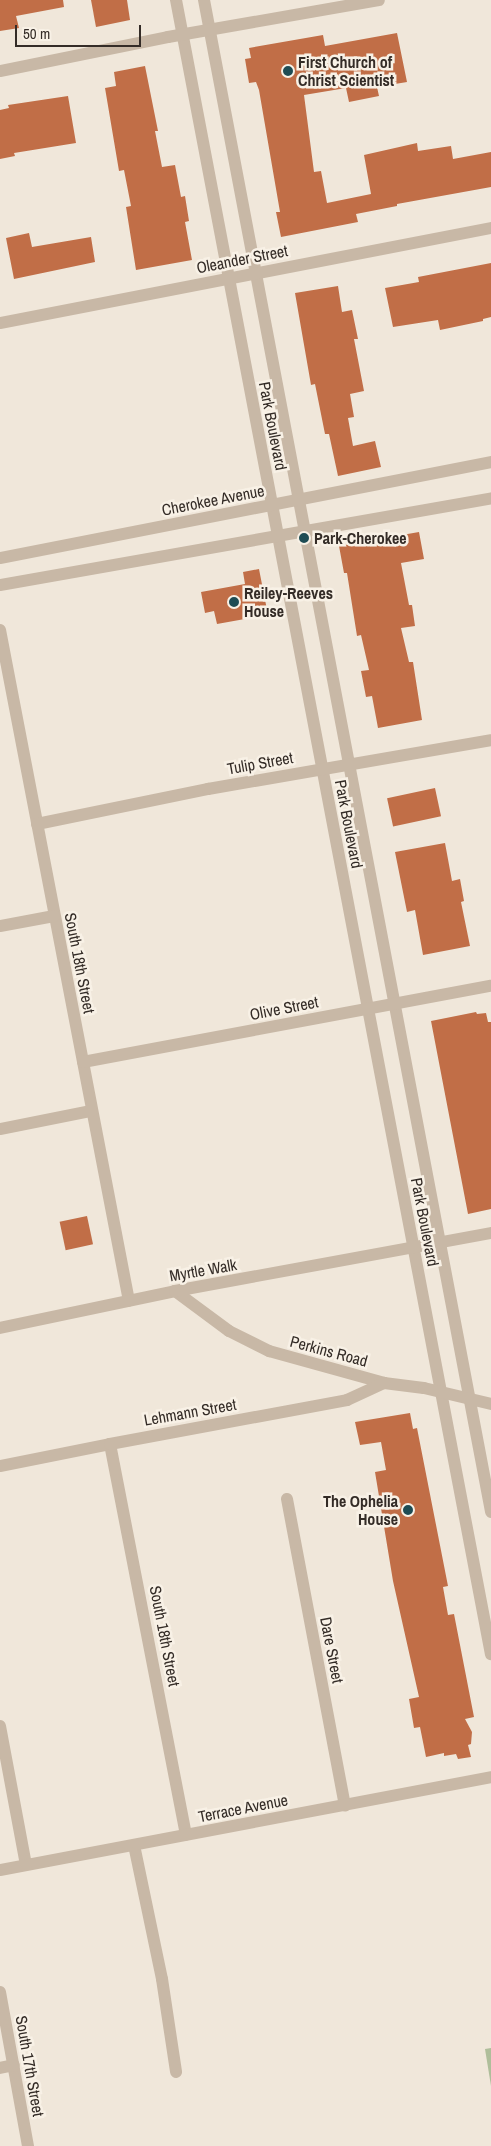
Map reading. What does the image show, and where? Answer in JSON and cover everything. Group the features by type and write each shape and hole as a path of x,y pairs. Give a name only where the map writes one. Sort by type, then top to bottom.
{"street":[{"name":"Park Boulevard","path":"176,0 491,1654"},
{"path":"204,0 491,1512"},
{"path":"0,71 182,34 379,0"},
{"name":"Oleander Street","path":"0,323 491,228"},
{"name":"Cherokee Avenue","path":"0,558 491,462"},
{"path":"0,585 491,498"},
{"name":"South 18th Street","path":"0,630 5,680 36,824 129,1301"},
{"name":"Tulip Street","path":"36,824 349,764 491,740"},
{"path":"0,926 54,916"},
{"name":"Olive Street","path":"83,1062 491,986"},
{"path":"0,1129 91,1111"},
{"name":"Myrtle Walk","path":"0,1328 175,1291 491,1233"},
{"name":"Perkins Road","path":"175,1291 230,1331 269,1351 384,1382 491,1404"},
{"name":"Lehmann Street","path":"0,1466 347,1400 384,1382"},
{"name":"South 18th Street","path":"110,1444 186,1835"},
{"name":"Dare Street","path":"287,1499 345,1806"},
{"path":"0,1726 26,1865"},
{"name":"Terrace Avenue","path":"0,1870 491,1777"},
{"path":"134,1845 162,1979 176,2072"},
{"name":"South 17th Street","path":"0,1992 28,2146"},
{"path":"0,2068 14,2066"}],"green space":[{"path":"491,2048 491,2086 485,2049"}],"building":[{"path":"0,0 63,0 64,7 16,16 19,28 0,31"},
{"path":"91,0 127,0 130,20 96,27"},
{"path":"397,33 407,82 377,87 379,96 349,102 346,88 304,95 314,172 321,171 327,203 371,194 364,155 417,143 418,151 451,146 453,159 491,152 491,187 397,204 397,206 356,214 358,222 281,237 276,212 280,212 259,90 256,82 249,83 245,59 251,58 249,48 323,35 325,46"},
{"path":"145,66 158,131 155,131 162,167 175,165 181,197 185,196 189,221 185,222 192,260 136,270 126,207 131,206 124,170 119,171 105,88 116,86 114,72"},
{"path":"68,96 76,143 14,153 15,156 0,159 0,110 9,108 8,105"},
{"path":"29,233 32,247 91,237 95,262 14,279 6,238"},
{"path":"491,263 491,317 483,319 483,321 440,330 438,320 393,327 385,288 419,282 418,277"},
{"path":"338,286 342,312 352,310 358,339 354,339 364,391 350,394 354,417 348,418 353,446 375,441 381,467 338,476 329,434 325,434 315,384 311,385 295,293"},
{"path":"419,532 424,559 401,563 409,605 412,605 415,626 401,628 409,662 413,662 422,720 378,728 372,696 366,697 361,671 369,670 361,635 357,636 347,573 344,573 339,546"},
{"name":"Reiley-Reeves House","path":"259,569 268,615 217,624 214,611 205,613 201,592 245,584 243,572"},
{"path":"435,788 441,816 393,827 387,798"},
{"path":"445,843 452,881 460,879 464,901 461,902 470,946 423,955 415,910 407,912 395,852"},
{"path":"476,1012 477,1014 486,1013 488,1022 491,1022 491,1209 468,1214 431,1021"},
{"path":"87,1216 93,1244 66,1250 60,1222"},
{"path":"410,1413 413,1429 417,1428 448,1586 443,1587 448,1615 454,1614 474,1717 465,1719 472,1732 471,1744 468,1745 471,1757 458,1759 456,1754 444,1756 444,1753 426,1757 420,1727 414,1728 409,1699 419,1697 393,1581 375,1472 386,1470 381,1442 360,1445 355,1422"}],"place":[{"name":"First Church of Christ Scientist","path":"288,71"},
{"name":"Park-Cherokee","path":"304,538"},
{"name":"Reiley-Reeves House","path":"234,602"},
{"name":"The Ophelia House","path":"408,1510"}]}
